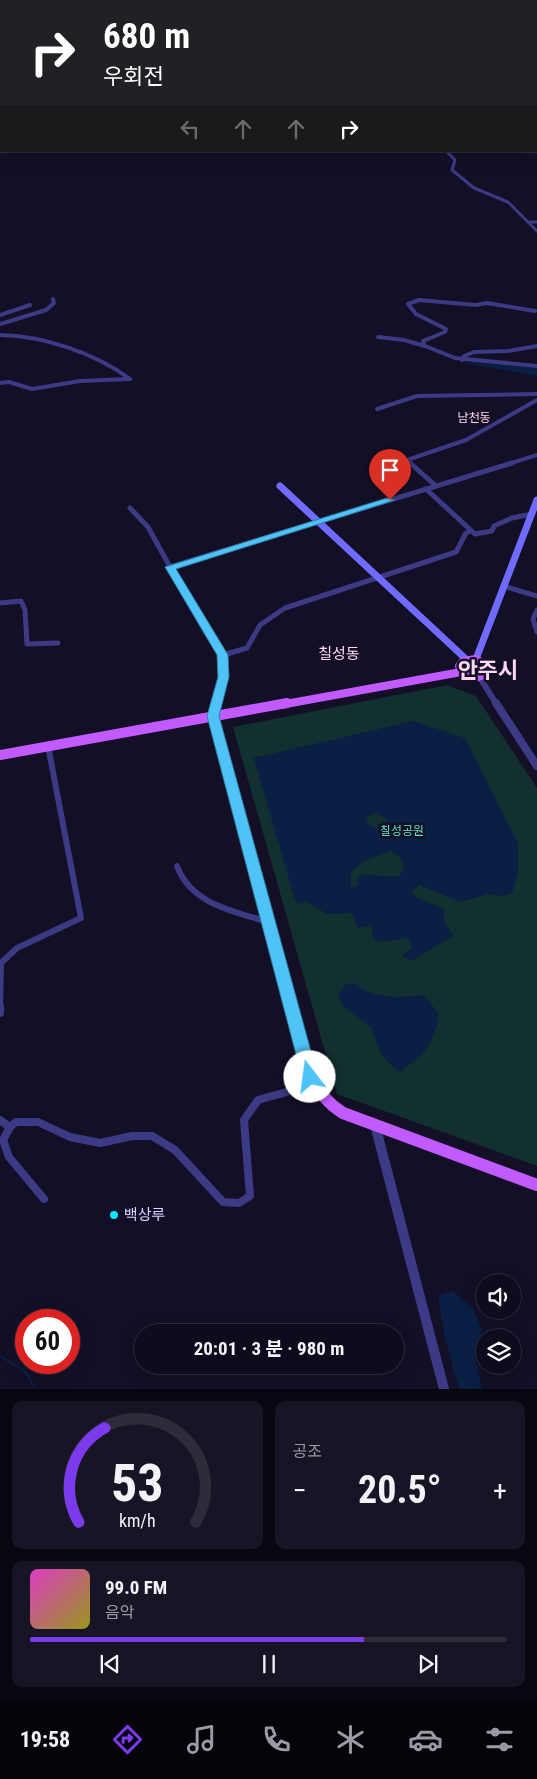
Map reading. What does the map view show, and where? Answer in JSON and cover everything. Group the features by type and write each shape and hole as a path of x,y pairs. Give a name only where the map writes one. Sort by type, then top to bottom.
{"main road":[{"path":"280,486 467,660"},
{"path":"476,659 485,641 503,586 537,500"},
{"path":"476,659 485,663 489,668 487,674 480,678 471,678 461,672 459,666 467,660 476,659"},
{"path":"0,755 461,672"},
{"path":"213,716 314,1086 331,1107 343,1113 537,1185"}],"street":[{"path":"447,152 454,160 452,170 462,179 474,188 508,202 537,231"},
{"path":"529,222 537,222"},
{"path":"0,324 46,310 54,303 53,299"},
{"path":"425,346 422,343 423,341 445,332 446,329 416,314 408,306 412,301 476,305 487,303 535,311"},
{"path":"0,315 30,305"},
{"path":"0,335 13,333 45,343 67,347 113,367 130,379 80,381 38,388 22,387 9,382 0,383"},
{"path":"378,337 404,340 425,346 438,350 451,358 491,360 537,366"},
{"path":"462,360 464,356 474,352 537,346"},
{"path":"377,409 417,396 537,394"},
{"path":"436,486 407,460 466,440 537,400"},
{"path":"170,567 537,455"},
{"path":"426,489 475,534 492,531 494,526 512,518 532,514"},
{"path":"130,508 138,514 145,524 223,655 224,677 213,716"},
{"path":"223,655 247,648 260,625 285,608 456,552 466,533 472,531"},
{"path":"503,586 537,596"},
{"path":"0,603 21,601 25,610 27,644 58,643"},
{"path":"537,610 533,619 537,632"},
{"path":"480,678 537,766"},
{"path":"0,1013 1,963 17,948 81,918 48,746"},
{"path":"177,866 179,877 188,889 210,902 268,922"},
{"path":"44,1199 9,1157 3,1140 10,1127 16,1122 38,1122 70,1137 100,1143 132,1136 152,1136 175,1150 223,1202 239,1203 250,1196 244,1120 258,1100 297,1089"},
{"path":"0,1120 10,1127"},
{"path":"375,1124 444,1389"}],"green space":[{"name":"칠성공원","path":"447,685 476,696 537,788 537,1166 337,1094 233,727"}],"water":[{"path":"470,362 537,368 537,376 470,364"},
{"path":"413,721 465,738 518,843 518,872 512,893 502,896 488,894 460,902 420,885 411,892 417,898 445,909 443,919 453,936 412,961 402,956 412,948 408,938 379,942 374,940 371,925 357,928 352,913 327,914 307,902 296,904 254,758","holes":["374,813 386,818 387,823 384,827 374,828 367,823 367,818","391,851 400,857 404,868 399,876 361,875 357,880 357,887 351,887 351,873 360,863"]},
{"path":"354,983 362,989 379,995 405,997 424,995 439,1014 434,1035 427,1048 417,1059 400,1072 389,1063 382,1053 372,1028 344,1007 338,994 346,984"},
{"path":"452,1291 472,1307 482,1329 476,1329 476,1374 479,1374 482,1389 459,1389 444,1334 438,1295"}],"waterway":[{"path":"0,1356 26,1372 35,1389"}],"place":[{"name":"백상루","path":"114,1215"}],"district":[{"name":"남천동","path":"474,418"},
{"name":"칠성동","path":"339,654"},
{"name":"안주시","path":"488,670"}],"route":[{"path":"310,1077 213,716 224,677 223,655 170,567 390,500"}]}
